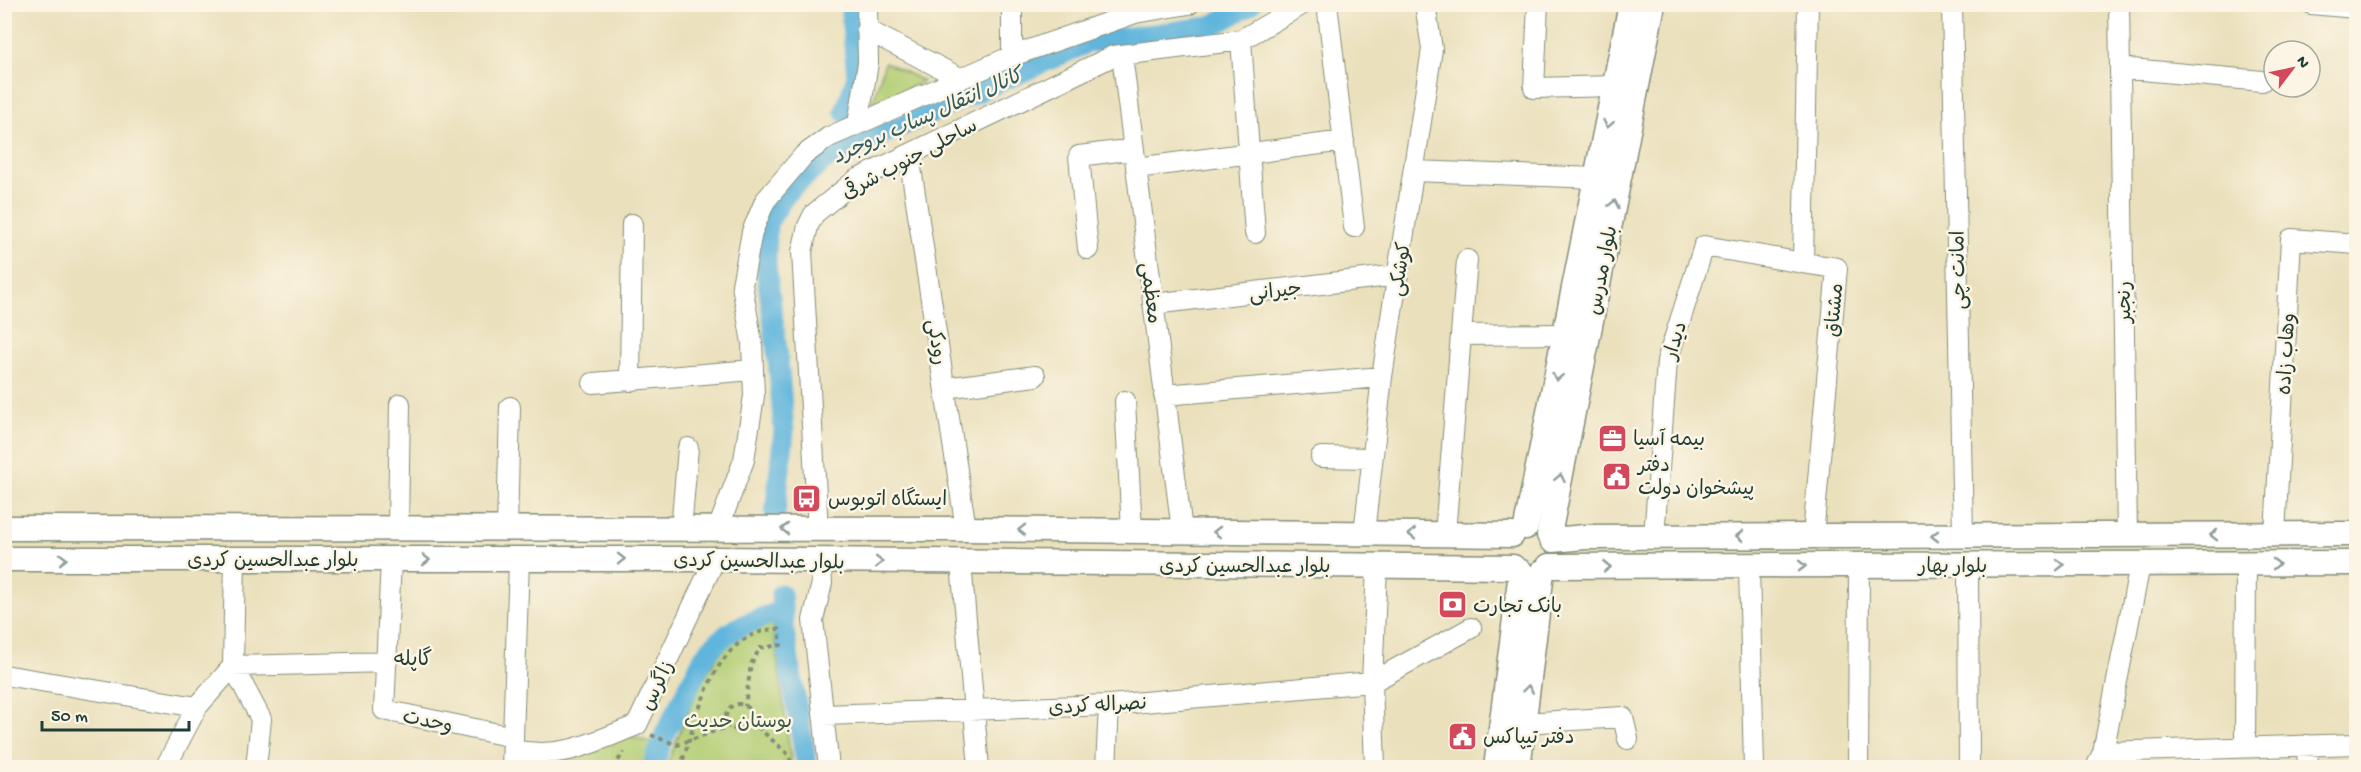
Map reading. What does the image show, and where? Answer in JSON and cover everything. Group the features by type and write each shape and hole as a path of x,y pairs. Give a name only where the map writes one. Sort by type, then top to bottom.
{"main road":[{"name":"بلوار مدرس","path":"1519,531 1566,334 1631,4"},
{"name":"بلوار مدرس","path":"1551,537 1653,4"},
{"name":"بلوار عبدالحسین کردی","path":"4,528 398,528 507,531 966,529 1445,534 1519,531"},
{"path":"715,559 718,529"},
{"path":"818,529 820,561"},
{"path":"1543,530 1551,537 1554,558 1531,569 1507,551 1519,531 1543,530"},
{"path":"1445,534 1454,544 1454,553 1445,566"},
{"name":"بلوار بهار","path":"1551,537 2356,534"},
{"path":"2016,535 2018,565"},
{"path":"1654,537 1645,542 1640,552 1643,559 1654,567"},
{"name":"بلوار عبدالحسین کردی","path":"4,558 715,559 1445,566 1531,569"},
{"name":"بلوار بهار","path":"1531,569 2356,563"},
{"path":"1518,768 1523,723 1531,569"},
{"path":"1496,768 1531,569"}],"street":[{"path":"858,124 868,63 867,4"},
{"path":"1012,4 1012,56"},
{"path":"718,529 744,460 754,396 752,343 742,285 752,232 765,201 804,155 829,137 1012,56 1135,9 1188,4"},
{"name":"ساحلی جنوب شرقی","path":"818,529 803,243 814,214 856,180 1113,56 1241,40 1303,4"},
{"path":"1327,4 1354,228"},
{"name":"کوشکی","path":"1364,533 1382,376 1432,49 1425,4"},
{"path":"1538,4 1534,88 1615,86"},
{"name":"مشتاق","path":"1808,4 1803,263 1837,268 1813,536"},
{"name":"امانت چی","path":"1952,4 1963,536"},
{"name":"رنجبر","path":"2119,4 2127,535"},
{"path":"2311,4 2356,8"},
{"path":"867,30 960,78"},
{"path":"1241,40 1255,233"},
{"name":"معظمی","path":"1122,55 1182,531"},
{"path":"2120,68 2262,81"},
{"path":"1088,249 1079,156 1135,159 1250,153 1344,141"},
{"name":"رودکی","path":"909,154 966,529"},
{"path":"1414,171 1597,178"},
{"path":"630,381 632,224"},
{"name":"وهاب زاده","path":"2275,534 2291,239 2356,244"},
{"name":"دیدار","path":"1654,537 1666,361 1704,246 1803,263"},
{"path":"1445,534 1467,260"},
{"name":"جیرانی","path":"1153,304 1398,275"},
{"path":"1461,335 1566,334"},
{"path":"593,383 753,370"},
{"path":"945,388 1035,376"},
{"path":"1164,395 1382,376"},
{"path":"1125,401 1132,531"},
{"path":"398,528 400,404"},
{"path":"507,531 510,407"},
{"path":"681,530 688,448"},
{"path":"1321,457 1371,458"},
{"path":"235,558 233,666 261,719 256,768"},
{"name":"زاگرس","path":"513,752 537,755 566,753 637,725 715,559"},
{"name":"وحدت","path":"391,560 384,710 513,752"},
{"path":"513,752 519,560"},
{"path":"820,561 822,584 813,620 829,768"},
{"path":"961,563 979,768"},
{"path":"2140,564 2099,760 2160,759 2245,747 2356,744"},
{"path":"2245,747 2246,564"},
{"path":"1968,565 1968,768"},
{"path":"1375,768 1372,682 1377,566"},
{"path":"1858,768 1859,566"},
{"path":"1749,567 1754,768"},
{"path":"1372,682 1471,628"},
{"path":"165,768 197,707 233,666 387,662"},
{"path":"4,675 197,707"},
{"name":"نصراله کردی","path":"824,715 1109,705 1372,682"},
{"path":"1106,768 1109,705"},
{"path":"1523,723 1623,717 1628,739"},
{"path":"2307,745 2308,768"}],"path":[{"path":"680,768 713,675 725,656 738,644 763,629 779,629 781,645 760,648 751,664 746,706"},
{"path":"752,721 747,728 738,731 729,726 726,716 729,708 737,704 746,706 751,712 752,721 789,756 792,768"},
{"path":"650,735 676,745 729,726"}],"green space":[{"path":"885,62 923,81 871,107"},
{"name":"بوستان حدیث","path":"772,620 792,767 667,765 696,695 715,659 737,634"},
{"name":"بوستان حدیث","path":"628,735 652,743 643,767 540,768"}],"waterway":[{"path":"845,112 857,76 850,4"},
{"name":"کانال انتقال پساب بروجرد","path":"775,514 784,431 766,265 767,223 788,191 825,160 1089,42 1210,27 1251,4"},
{"name":"کانال انتقال پساب بروجرد","path":"781,594 784,631 807,768"},
{"name":"کانال انتقال پساب بروجرد","path":"652,768 665,734 704,657 720,640 739,627 783,611"}],"place":[{"name":"بیمه آسیا","path":"1612,438"},
{"name":"دفتر پیشخوان دولت","path":"1617,476"},
{"name":"ایستگاه اتوبوس","path":"807,498"},
{"name":"بانک تجارت","path":"1452,605"},
{"name":"دفتر تیپاکس","path":"1462,736"}],"district":[{"name":"گاپله","path":"413,658"}]}
